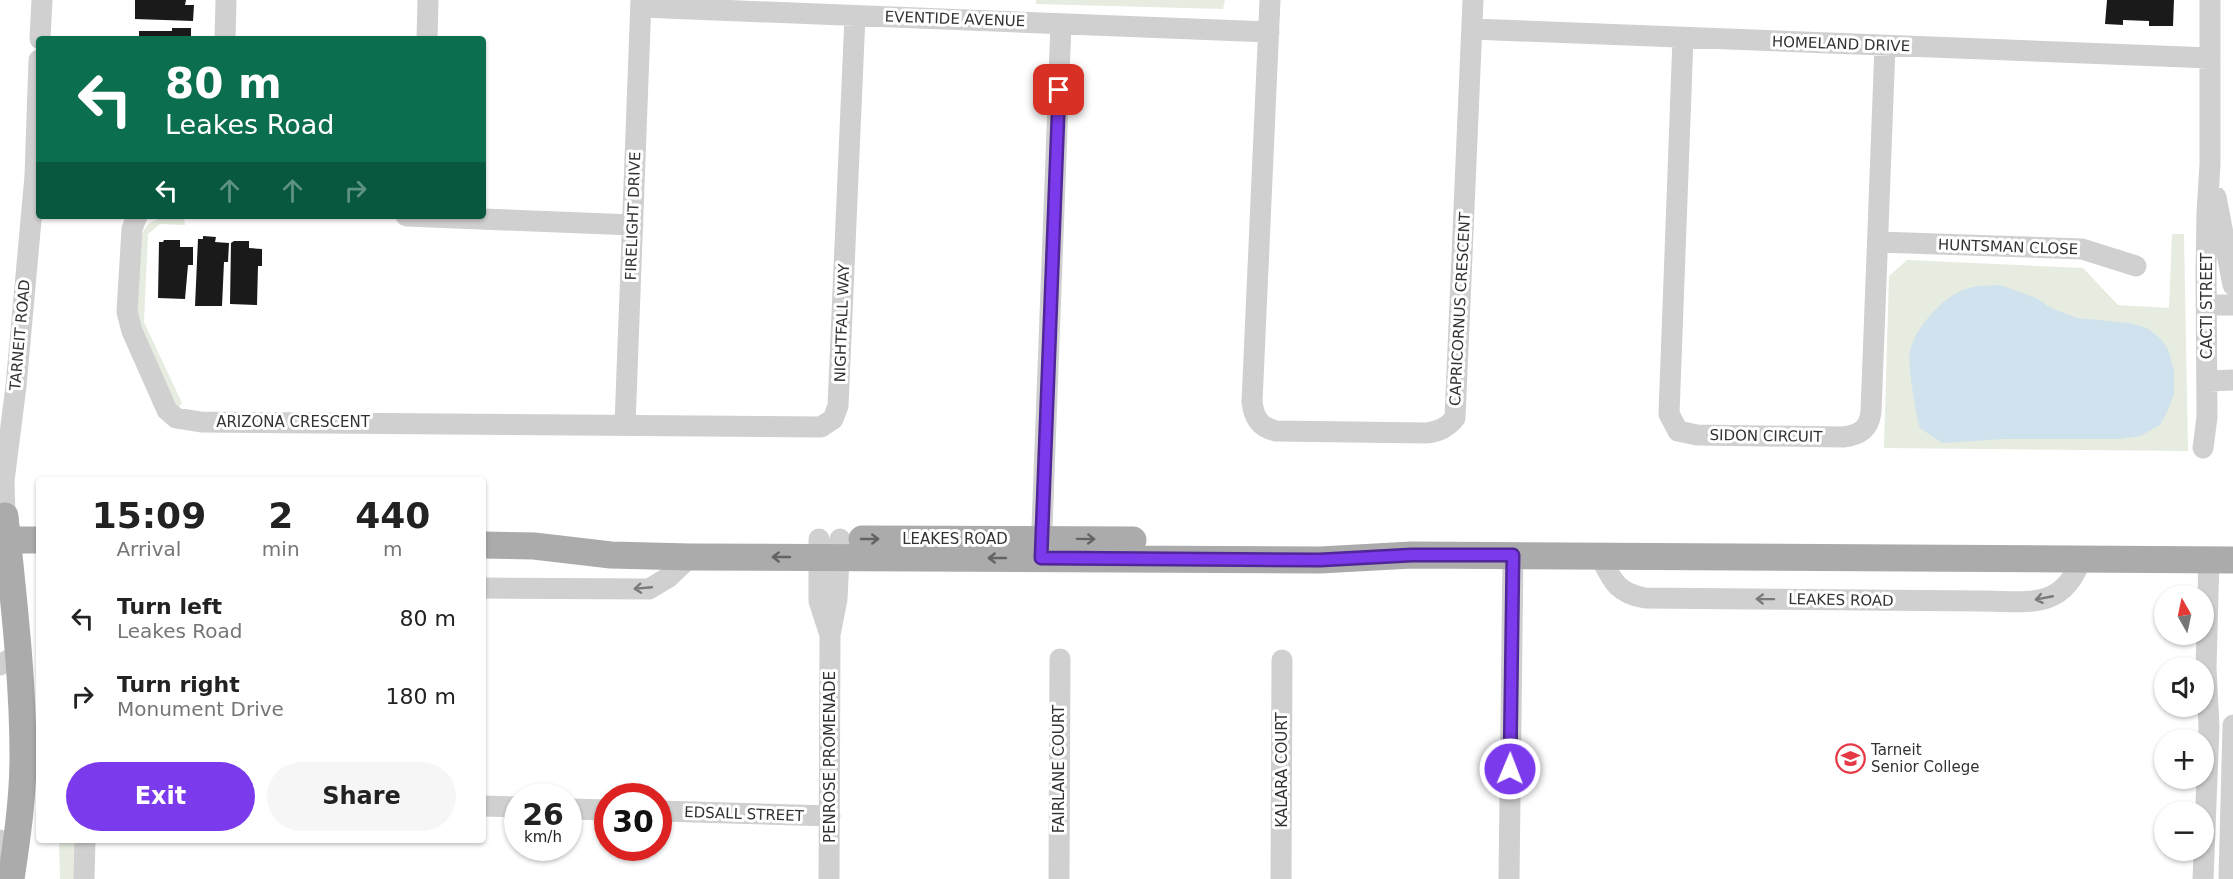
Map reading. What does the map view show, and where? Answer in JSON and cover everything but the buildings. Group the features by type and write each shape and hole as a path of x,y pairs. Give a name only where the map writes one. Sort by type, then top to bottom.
{"main road":[{"path":"4,532 36,539"},
{"name":"TARNEIT ROAD","path":"4,532 9,656 23,758 20,819 8,860"},
{"name":"LEAKES ROAD","path":"534,546 590,540 646,539 830,548 1041,548 1320,560 1412,555 2221,560"},
{"name":"LEAKES ROAD","path":"486,545 534,546 611,555 690,556 830,548"}],"street":[{"path":"40,36 42,0"},
{"path":"225,36 226,0"},
{"path":"427,36 428,0"},
{"path":"1269,32 1270,0"},
{"name":"CAPRICORNUS CRESCENT","path":"1269,32 1253,390 1254,414 1262,425 1276,431 1427,433 1449,426 1455,418 1456,410 1473,0"},
{"name":"CACTI STREET","path":"2203,448 2207,417 2206,305 2210,164 2210,0"},
{"name":"EVENTIDE AVENUE","path":"641,4 855,16 932,9 1061,24 1269,32"},
{"name":"FIRELIGHT DRIVE","path":"625,425 641,4"},
{"name":"NIGHTFALL WAY","path":"625,425 814,427 828,423 836,413 855,16"},
{"path":"1041,548 1061,24"},
{"name":"HOMELAND DRIVE","path":"1472,29 2210,58"},
{"name":"SIDON CIRCUIT","path":"1683,38 1669,414 1678,431 1697,435 1843,437 1853,436 1863,431 1868,425 1871,412 1885,46"},
{"name":"TARNEIT ROAD","path":"4,532 3,481 16,386 36,147"},
{"name":"CACTI STREET","path":"2210,164 2233,285"},
{"name":"ARIZONA CRESCENT","path":"136,219 132,229 128,312 132,331 146,365 167,410 176,418 201,422 625,425"},
{"path":"486,219 633,225"},
{"name":"HUNTSMAN CLOSE","path":"1878,242 2082,249 2136,266"},
{"path":"2206,305 2233,305"},
{"path":"2207,381 2233,380"},
{"name":"PENROSE PROMENADE","path":"829,879 830,635 837,599 830,548"},
{"path":"1509,879 1513,555"},
{"path":"486,588 649,589 669,577 690,556"},
{"name":"LEAKES ROAD","path":"1600,556 1611,579 1621,590 1630,595 1645,597 1981,601 2025,601 2057,595 2075,576 2081,559"},
{"path":"2204,879 2209,728 2206,667 2221,560"},
{"name":"FAIRLANE COURT","path":"1059,879 1060,659"},
{"name":"KALARA COURT","path":"1281,879 1282,660"},
{"path":"2229,879 2233,725"},
{"path":"486,806 504,807"},
{"name":"EDSALL STREET","path":"672,811 830,816"},
{"path":"84,879 85,843"}],"shaded area":[{"path":"1036,0 1225,0 1223,9 1036,4"},
{"path":"158,219 184,219 185,225 160,224 148,234 144,322 182,403 179,407 137,318 141,235 148,224"},
{"path":"2172,234 2184,234 2188,451 1884,448 1889,276 1907,260 2083,268 2118,305 2169,308"},
{"path":"59,843 77,843 76,879 60,879"}],"water":[{"path":"2000,285 2036,298 2051,308 2077,318 2129,323 2147,328 2160,338 2168,349 2174,371 2174,394 2160,425 2140,436 2119,439 2004,439 1942,443 1920,428 1912,389 1909,356 1918,333 1930,315 1955,294 1972,287"}],"place":[{"name":"Tarneit Senior College","path":"1850,759"}],"route":[{"path":"1059,90 1041,558 1320,560 1412,555 1513,555 1510,769"}]}
